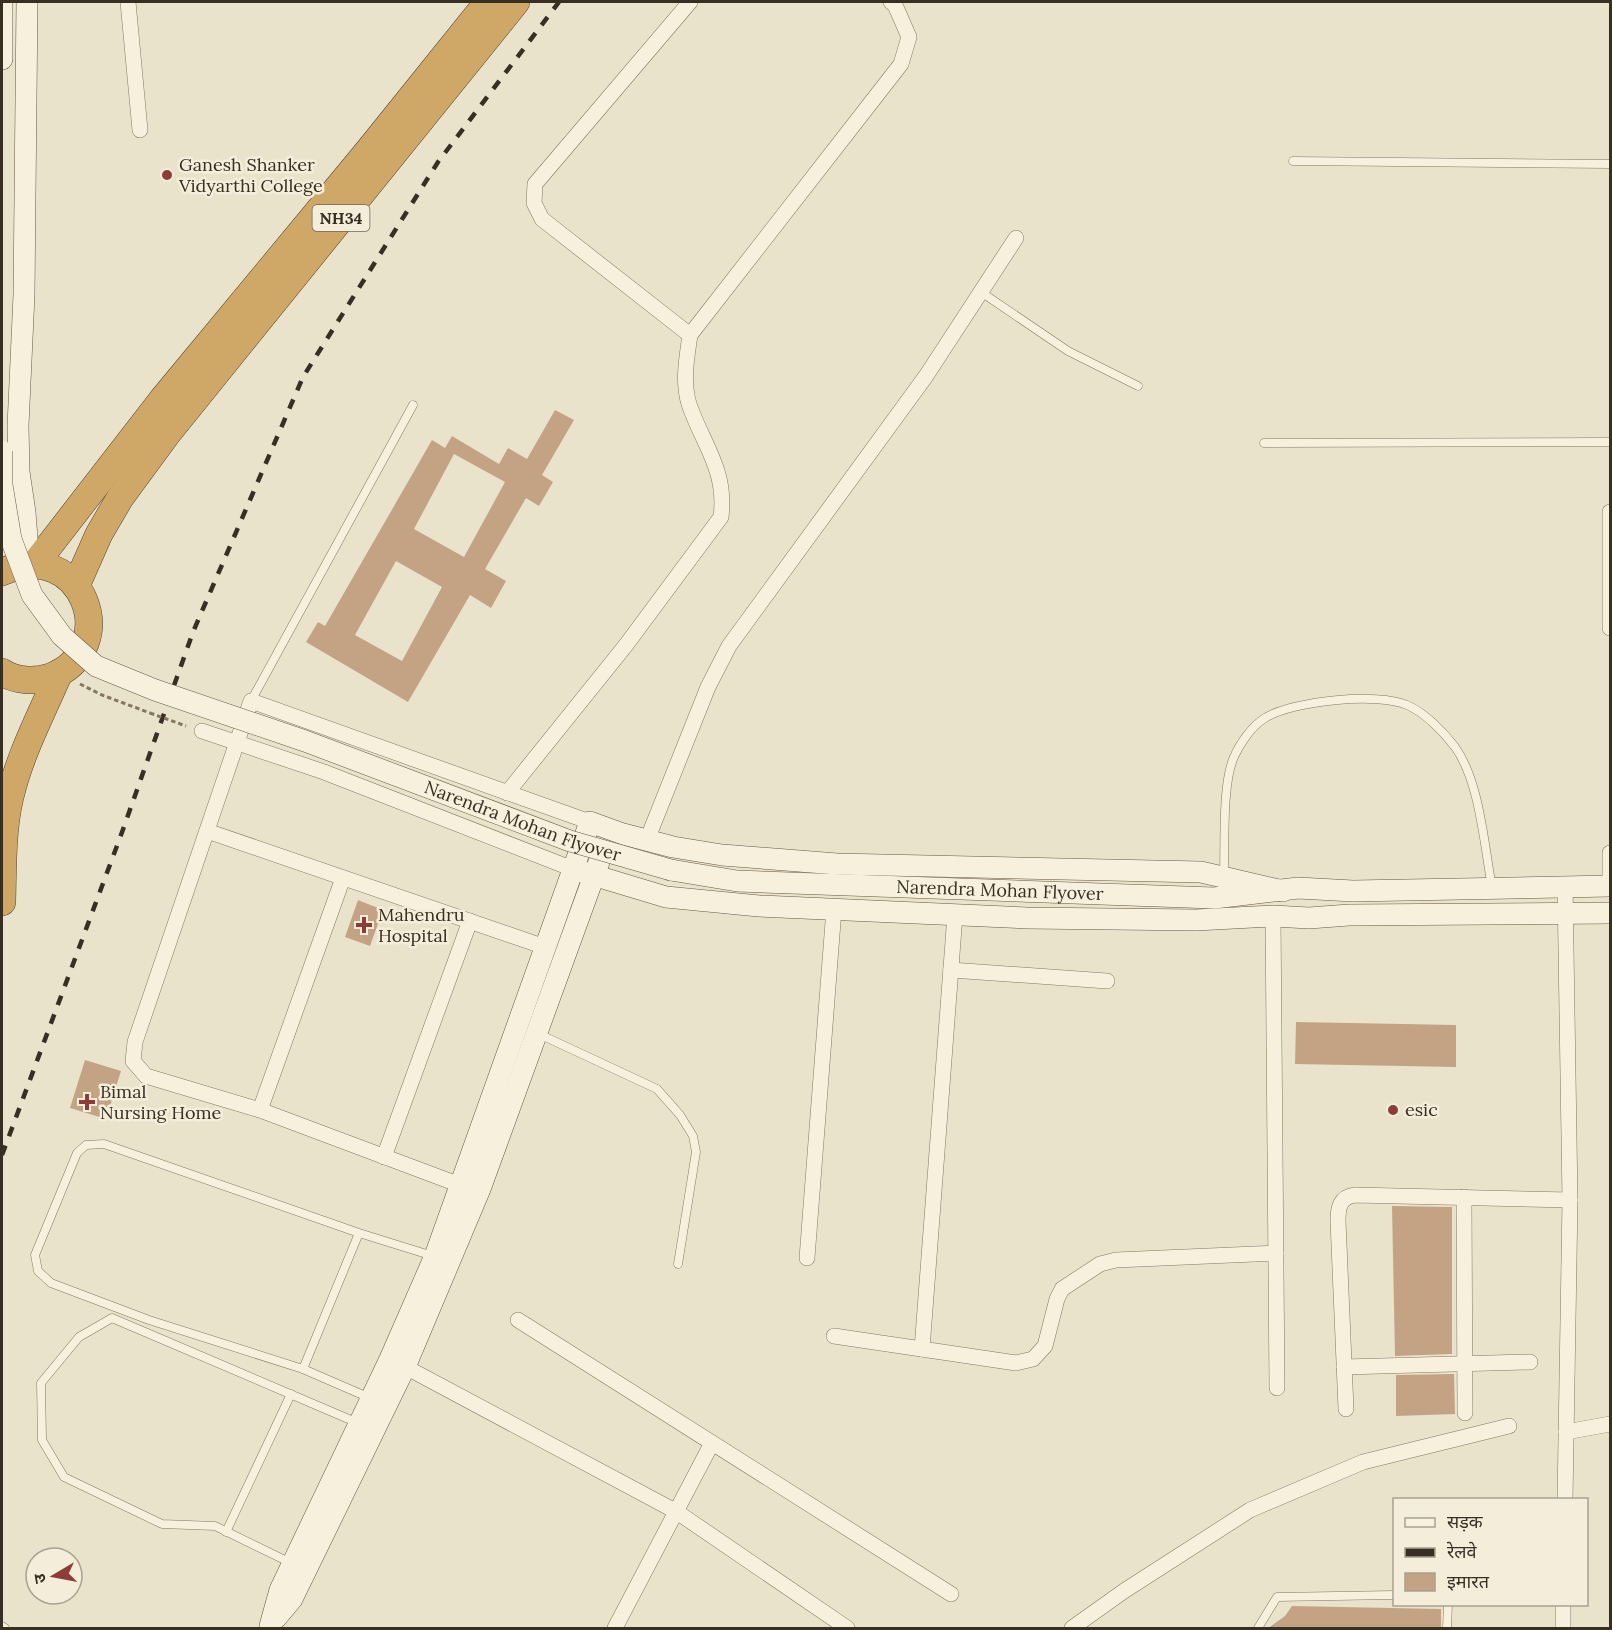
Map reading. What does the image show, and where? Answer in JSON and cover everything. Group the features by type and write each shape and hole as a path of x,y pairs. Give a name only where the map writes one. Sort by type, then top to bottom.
{"highway":[{"name":"NH34","path":"32,564 162,400 488,2"},
{"name":"NH34","path":"76,586 99,534 120,498 167,434 516,2"},
{"path":"2,572 32,564 51,568 64,575 76,586 89,616 88,633 82,649 73,663 59,673 42,680 23,680 2,672"},
{"path":"2,902 4,841 10,798 18,768 59,673"}],"street":[{"path":"2,2 2,59"},
{"path":"27,2 24,295 18,426 19,472 32,564"},
{"path":"128,2 140,130"},
{"path":"690,2 535,184 534,203 542,219 690,335"},
{"path":"507,793 626,645 721,517 723,498 721,483 710,448 689,403 686,390 690,335 901,64 909,37 895,5 891,2"},
{"path":"646,840 708,687 729,646 926,376 1016,238"},
{"name":"Narendra Mohan Flyover","path":"2,450 2,485 11,539 32,595 62,636 96,666 155,690 305,741 570,840 671,870 737,881 1214,898 1298,888 1353,891 1610,886"},
{"path":"1611,512 1611,628"},
{"path":"460,1185 260,1110 146,1076 133,1061 135,1042 251,701 610,829 673,847 722,855 837,864 1201,872 1283,891"},
{"path":"202,731 324,772 573,869 666,897 759,906 1027,918 1196,920 1273,916 1309,918 1349,915 1611,913"},
{"path":"269,1627 280,1590 292,1563 371,1398 397,1363 590,822"},
{"path":"269,1627 292,1599 397,1363 480,1189 610,829"},
{"path":"207,831 545,947"},
{"path":"1610,886 1611,853"},
{"path":"260,1110 343,878"},
{"path":"1565,886 1570,1200 1565,1498"},
{"name":"Narendra Mohan Flyover","path":"1214,898 1273,916"},
{"path":"807,1258 834,909"},
{"path":"922,1349 956,915"},
{"path":"1273,916 1277,1388"},
{"path":"384,1156 470,921"},
{"path":"951,970 1107,981"},
{"path":"1346,1409 1338,1209 1347,1196 1570,1200"},
{"path":"1464,1197 1465,1413"},
{"path":"834,1336 1016,1363 1033,1359 1045,1346 1057,1299 1062,1289 1100,1264 1116,1260 1276,1253"},
{"path":"518,1320 951,1594"},
{"path":"1344,1366 1530,1362"},
{"path":"397,1363 677,1512 847,1629"},
{"path":"1566,1432 1611,1424"},
{"path":"1071,1629 1124,1591 1250,1510 1363,1462 1509,1426"},
{"path":"615,1629 712,1443"},
{"path":"1563,1606 1563,1629"}],"lane":[{"path":"1293,161 1611,164"},
{"path":"981,292 1068,351 1138,386"},
{"path":"251,701 413,405"},
{"path":"1264,444 1611,442"},
{"path":"1224,876 1228,781 1234,757 1252,729 1262,719 1276,711 1303,705 1382,700 1407,705 1430,720 1455,747 1472,779 1492,888"},
{"path":"537,1034 657,1089 689,1129 696,1152 678,1264"},
{"path":"371,1398 303,1369 138,1316 51,1283 38,1271 35,1255 77,1153 86,1145 104,1144 360,1233 435,1256"},
{"path":"303,1369 360,1233"},
{"path":"292,1563 215,1526 162,1524 64,1477 42,1440 41,1383 79,1337 112,1318 359,1424"},
{"path":"226,1532 291,1394"},
{"path":"1258,1629 1277,1597 1393,1595"},
{"path":"1447,1629 1448,1606"}],"path":[{"path":"59,673 102,695 186,726"}],"building":[{"path":"555,410 574,420 542,475 553,482 539,506 526,498 485,569 506,581 491,608 470,595 408,702 306,642 318,622 325,626 432,440 445,448 452,436 499,464 508,448 527,459","holes":["454,454 505,482 464,557 414,529","396,561 442,587 402,661 355,635"]},
{"path":"358,900 383,910 370,946 345,937"},
{"path":"1296,1022 1456,1025 1456,1067 1295,1064"},
{"path":"85,1060 121,1071 106,1119 70,1108"},
{"path":"1392,1206 1452,1207 1452,1354 1395,1356"},
{"path":"1454,1374 1455,1414 1396,1416 1396,1375"},
{"path":"1292,1606 1441,1609 1441,1629 1267,1629 1285,1616"}],"railway":[{"path":"2,1155 121,835 193,632 303,377 438,162 559,2"}],"place":[{"name":"Ganesh Shanker Vidyarthi College","path":"167,175"},
{"name":"Mahendru Hospital","path":"364,925"},
{"name":"Bimal Nursing Home","path":"87,1102"},
{"name":"esic","path":"1393,1110"}]}
